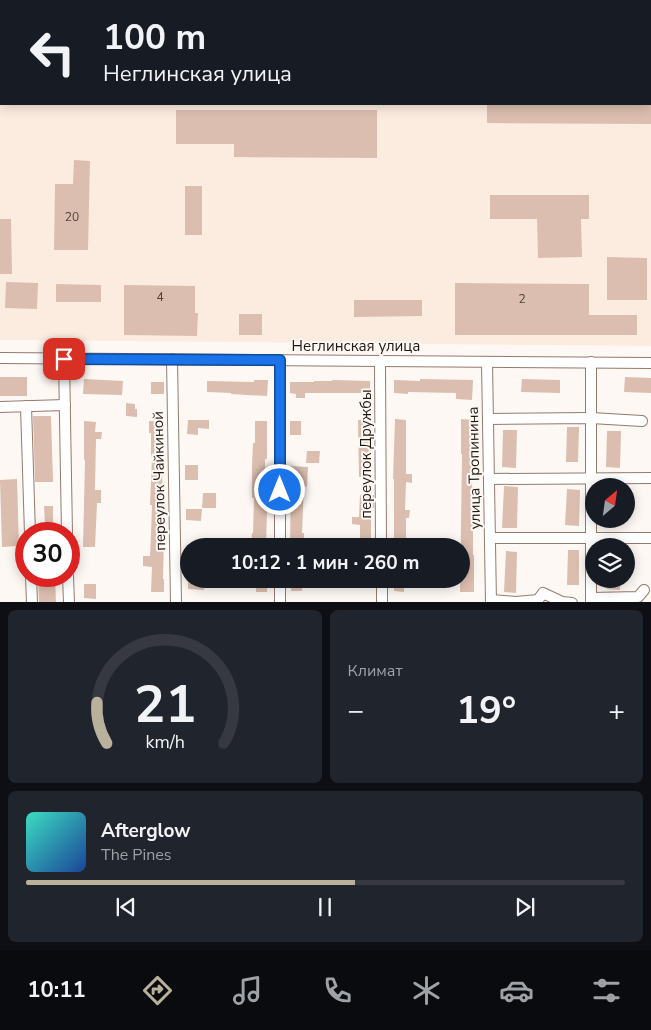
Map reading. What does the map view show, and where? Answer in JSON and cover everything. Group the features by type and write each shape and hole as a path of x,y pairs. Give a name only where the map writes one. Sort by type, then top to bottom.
{"street":[{"name":"Неглинская улица","path":"0,358 651,363"},
{"path":"64,359 67,522"},
{"name":"переулок Чайкиной","path":"172,359 176,602"},
{"path":"280,360 280,538"},
{"name":"переулок Дружбы","path":"380,362 382,538"},
{"name":"улица Тропинина","path":"487,362 490,601"},
{"path":"591,362 591,478"},
{"path":"0,407 65,405"},
{"path":"26,406 30,522"},
{"path":"488,419 591,418 642,421"},
{"path":"489,479 585,478"},
{"path":"635,478 651,478"},
{"path":"591,528 591,538"},
{"path":"490,538 585,538"},
{"path":"635,538 651,538"},
{"path":"31,587 32,602"},
{"path":"68,587 69,602"},
{"path":"280,588 280,602"},
{"path":"382,588 382,602"},
{"path":"591,600 638,597 644,590"},
{"path":"490,601 516,602 538,600 543,593 562,602 572,602"}],"shaded area":[{"path":"0,105 651,105 651,346 0,340"}],"building":[{"path":"487,105 651,105 651,124 487,123"},
{"path":"176,110 377,110 377,158 234,157 234,144 176,144"},
{"path":"74,160 90,161 88,250 54,250 55,184 73,184"},
{"path":"185,186 202,186 202,235 185,235"},
{"path":"490,195 589,195 589,219 581,219 582,257 538,258 537,219 490,219"},
{"path":"0,219 11,219 12,274 0,274"},
{"path":"607,257 647,258 647,300 607,300"},
{"path":"6,282 38,283 37,309 5,308"},
{"path":"455,283 589,284 589,315 637,315 637,335 455,335"},
{"path":"56,284 101,285 101,302 56,302"},
{"path":"124,285 195,286 195,313 198,313 197,336 124,335"},
{"path":"354,300 422,300 422,316 354,317"},
{"path":"239,314 262,314 262,335 239,335"},
{"path":"0,377 27,377 27,396 0,396"},
{"path":"625,377 651,378 651,393 624,392"},
{"path":"84,379 123,381 122,395 83,394"},
{"path":"420,379 473,380 472,400 456,399 456,393 394,393 394,380 420,381"},
{"path":"522,379 560,380 560,393 521,392"},
{"path":"254,380 268,380 267,396 207,392 207,381 254,382"},
{"path":"370,381 370,393 305,393 305,398 296,398 296,394 290,393 290,382"},
{"path":"151,382 164,382 164,394 151,394"},
{"path":"126,403 135,404 137,417 126,416"},
{"path":"33,416 51,416 53,482 35,482"},
{"path":"395,419 406,420 406,474 412,474 412,483 406,482 405,510 410,510 409,518 406,518 406,538 394,538"},
{"path":"461,419 474,420 472,487 474,592 460,592 460,588 470,588 470,538 461,538"},
{"path":"188,420 209,420 209,429 198,428 198,435 187,434"},
{"path":"358,420 370,420 370,478 359,477"},
{"path":"84,421 96,422 95,432 102,432 101,439 96,439 95,490 101,490 101,503 97,503 95,547 83,547"},
{"path":"149,421 164,421 162,489 164,489 164,592 151,592 152,567 143,566 143,556 150,556 151,533 152,458"},
{"path":"255,421 267,421 267,459 265,459 265,488 267,488 266,538 252,538 254,498 252,498 252,465 253,443 255,443"},
{"path":"290,421 301,421 301,435 290,435"},
{"path":"567,427 579,427 578,462 566,462"},
{"path":"503,430 517,430 516,468 502,467"},
{"path":"607,431 621,431 620,468 606,467"},
{"path":"307,451 320,451 319,463 306,463"},
{"path":"185,465 198,465 198,480 185,480"},
{"path":"289,466 308,467 307,487 304,486 302,533 304,533 304,538 290,538 291,480 289,480"},
{"path":"17,479 18,522 15,522 15,546 2,547 0,480"},
{"path":"504,486 518,487 517,528 502,528"},
{"path":"567,489 580,490 579,526 565,525"},
{"path":"203,493 216,493 216,508 202,508"},
{"path":"360,495 374,495 374,508 371,508 371,538 360,538 360,525 352,524 352,517 359,517"},
{"path":"44,506 53,506 53,522 45,522"},
{"path":"186,509 202,509 201,521 186,520"},
{"path":"568,550 579,550 579,585 567,585"},
{"path":"506,551 517,552 516,593 504,592"},
{"path":"84,584 96,584 96,599 84,598"},
{"path":"38,587 55,587 56,602 39,602"},
{"path":"204,588 204,590 188,589"},
{"path":"256,588 267,588 267,592 256,592"},
{"path":"291,588 302,588 302,591 291,591"},
{"path":"394,588 404,588 404,592 394,591"},
{"path":"620,588 620,590 607,589"}],"route":[{"path":"64,359 280,360 280,490"}]}
